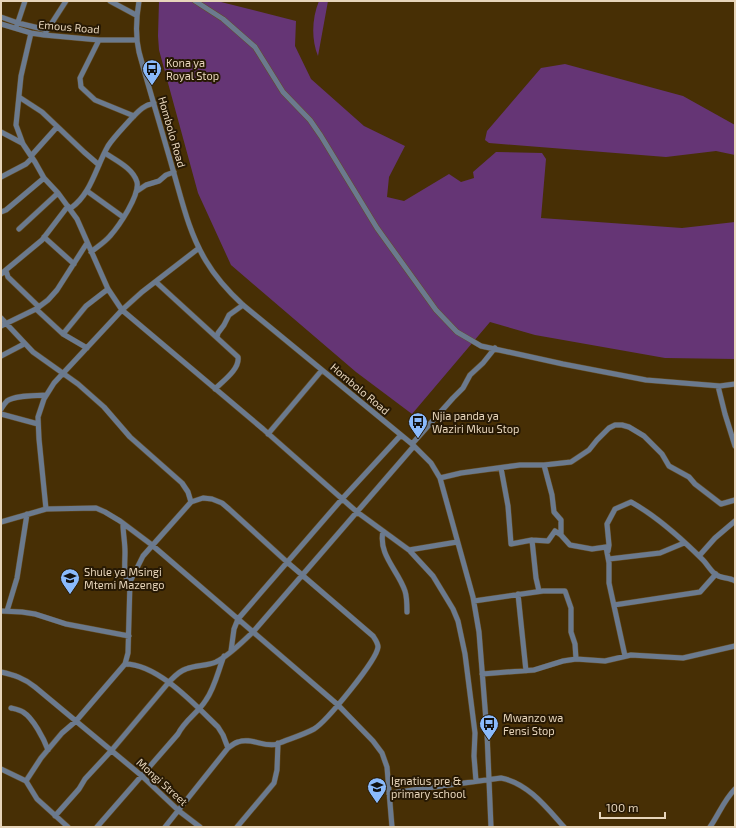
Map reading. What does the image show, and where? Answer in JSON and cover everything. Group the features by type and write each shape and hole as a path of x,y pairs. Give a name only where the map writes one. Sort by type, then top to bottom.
{"street":[{"path":"16,29 25,1"},
{"path":"44,35 66,1"},
{"path":"110,1 136,15"},
{"name":"Hombolo Road","path":"139,1 136,15 136,40 187,219 199,248 214,274 243,305 413,445 431,463 440,478 474,601 479,632 487,733 491,827"},
{"path":"195,1 220,16 255,47 283,92 310,120 321,136 377,228 436,310 458,332 481,346 646,380 718,386 735,384"},
{"path":"1,17 47,30"},
{"name":"Emous Road","path":"1,24 31,34 98,40 136,40"},
{"path":"31,34 21,76 16,125 23,144 44,178 69,207 84,231 87,243 108,289 122,310 357,512 409,550 433,576 454,609 458,621 470,684 476,781"},
{"path":"98,40 80,78 81,87 95,100 134,116"},
{"path":"19,97 42,112 99,165"},
{"path":"87,348 63,334 3,272 44,237 69,207 79,202 87,192 111,143 139,109 154,103"},
{"path":"1,177 26,164 57,127"},
{"path":"1,132 23,144"},
{"path":"91,252 111,236 134,200 137,191 137,182 132,173 105,153"},
{"path":"137,191 146,185 159,181 166,175 174,172"},
{"path":"1,212 6,210 44,178"},
{"path":"87,192 123,217"},
{"path":"19,229 58,193"},
{"path":"44,237 74,264"},
{"path":"1,326 37,308 48,300 57,290 87,243"},
{"path":"46,509 38,417 46,395 54,383 122,310 142,292 199,248"},
{"path":"156,282 217,337 234,353 239,360 233,371 215,389"},
{"path":"63,334 86,306 108,289"},
{"path":"217,337 229,315 243,305"},
{"path":"1,318 33,352 95,398 130,437 186,487 191,502"},
{"path":"1,356 24,344"},
{"path":"55,816 168,682 185,669 214,663 225,656 253,632 463,388 470,375 495,348"},
{"path":"268,434 322,370"},
{"path":"718,386 735,446"},
{"path":"1,409 11,399 46,395"},
{"path":"1,414 38,424"},
{"path":"440,478 461,473 520,465 544,465 571,462 578,459 589,450 596,440 609,428 615,425 625,425 644,436 656,447 662,454 668,466 689,477 695,484 721,504 735,500"},
{"path":"231,651 234,629 238,619 342,499 401,435"},
{"path":"544,465 551,489 554,512 561,520 561,535"},
{"path":"501,468 508,506 511,544 532,540 548,541 555,531 570,545 592,549 605,547 608,552"},
{"path":"26,781 33,768 48,750 76,721 125,664 128,653 130,582 143,556 191,502 203,498 212,499 222,503 287,562 373,636 378,647 376,655 324,721 314,729 278,743 268,745 244,740 237,742 228,748 165,827"},
{"path":"625,656 609,583 609,545 607,524 614,509 631,502 644,509 673,531 716,574 735,581"},
{"path":"1,522 46,509 96,508 105,512 152,545 338,705 373,740 382,753 387,767 392,827"},
{"path":"27,514 17,578 4,611 29,613 66,624 129,636"},
{"path":"699,556 715,538 735,521"},
{"path":"123,524 125,553 124,570 130,586"},
{"path":"383,531 382,540 385,552 388,562 404,588 407,612"},
{"path":"532,540 539,591"},
{"path":"409,550 457,542"},
{"path":"609,559 660,552 684,543"},
{"path":"614,605 700,592 716,574"},
{"path":"474,601 539,591 565,590 571,608 571,632 575,644 576,659"},
{"path":"518,594 526,671"},
{"path":"482,674 534,670 563,661 576,659 605,661 625,656 683,658 735,646"},
{"path":"97,827 178,734 186,722 199,709 210,694 225,656"},
{"path":"125,664 145,667 168,682 218,727 224,735 228,748"},
{"name":"Mongi Street","path":"1,672 18,676 26,680 142,776 179,811 200,827"},
{"path":"11,708 24,712 44,740 48,750"},
{"path":"237,827 274,782 278,770 278,743"},
{"path":"1,769 26,781 34,796 66,826"},
{"path":"390,794 448,784 489,779 507,779 522,786 540,801 564,827"},
{"path":"710,827 719,814 726,799 735,789"}],"shaded area":[{"path":"159,1 217,1 296,21 295,46 311,79 364,126 405,146 389,177 387,197 404,201 449,174 461,182 474,178 473,172 496,152 542,153 546,159 541,218 682,228 735,222 735,359 665,358 535,335 490,322 412,414 356,372 231,265 198,193 159,50"},
{"path":"319,1 328,1 318,56 314,43 313,28"},
{"path":"565,64 683,96 735,125 735,155 716,151 666,157 489,143 485,140 487,131 541,68"}],"place":[{"name":"Kona ya Royal Stop","path":"152,86"},
{"name":"Njia panda ya Waziri Mkuu Stop","path":"418,439"},
{"name":"Shule ya Msingi Mtemi Mazengo","path":"70,595"},
{"name":"Mwanzo wa Fensi Stop","path":"489,741"},
{"name":"Ignatius pre & primary school","path":"377,804"}]}
